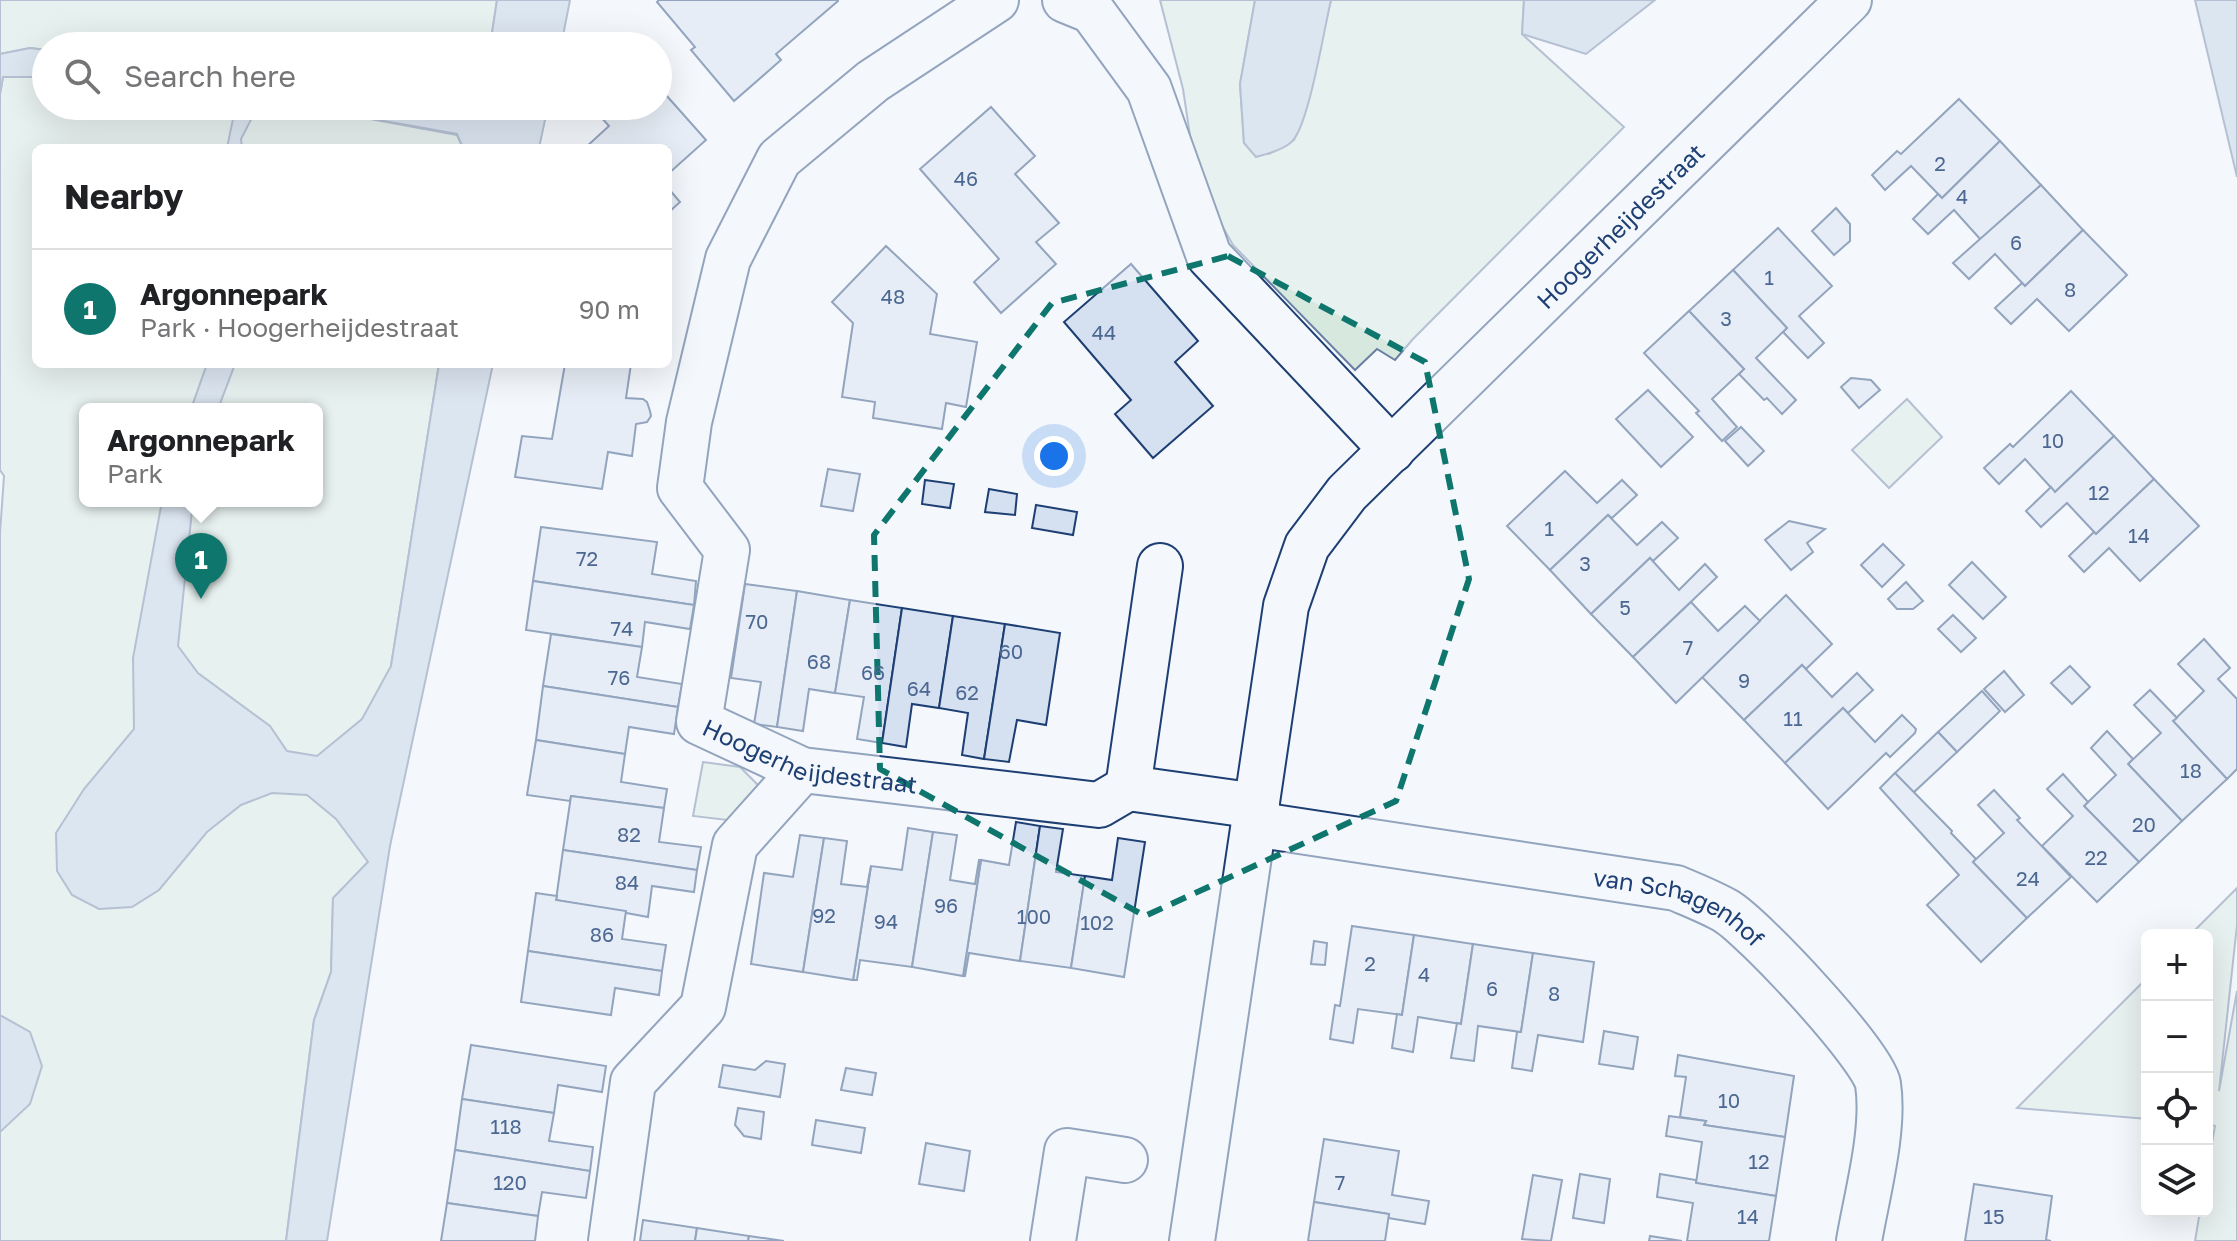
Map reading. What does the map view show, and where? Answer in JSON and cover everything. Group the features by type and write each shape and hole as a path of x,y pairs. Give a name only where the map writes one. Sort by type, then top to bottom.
{"street":[{"name":"Hoogerheijdestraat","path":"996,0 873,81 779,159 728,259 689,422 680,488 727,550 699,722 802,770 1099,805 1128,788"},
{"name":"Hoogerheijdestraat","path":"1192,1241 1286,606 1307,546 1347,493 1849,0"},
{"path":"1084,4 1149,89 1209,256 1392,450"},
{"path":"1160,566 1128,788 1255,815"},
{"path":"611,1241 633,1082 703,1007 735,845 802,770"},
{"name":"van Schagenhof","path":"1255,815 1676,888 1728,912 1777,958 1862,1053 1878,1079 1881,1112 1859,1241"},
{"path":"1053,1241 1067,1151 1125,1160"}],"highlighted area":[{"path":"1228,256 1425,362 1469,579 1396,801 1145,916 880,769 874,535 1052,303"}],"shaded area":[{"path":"0,0 497,0 492,32 32,32 32,48 0,54"},
{"path":"1160,0 1255,0 1240,84 1244,143 1269,154 1294,140 1304,116 1331,0 1524,0 1522,34 1624,127 1395,360 1377,349 1355,370 1233,245 1197,182 1183,89"},
{"path":"3,77 32,77 32,120 376,120 457,135 461,144 32,144 32,368 438,368 391,666 368,862 333,899 331,972 314,1020 286,1241 0,1241 0,533 4,476 0,470 0,94"},
{"path":"1907,399 1942,437 1889,488 1852,450"},
{"path":"703,762 740,767 768,795 736,821 693,816"},
{"path":"2237,888 2237,925 2219,1091 2237,991 2237,1241 2195,1241 2199,1217 2213,1217 2215,1126 2213,929 2196,929"},
{"path":"2141,984 2141,1118 2017,1108"}],"water":[{"path":"497,0 570,0 564,32 492,32"},
{"path":"1255,0 1331,0 1311,93 1300,128 1287,146 1256,157 1244,143 1240,84"},
{"path":"1524,0 1655,0 1586,54 1522,34"},
{"path":"2195,0 2237,0 2237,177"},
{"path":"32,48 32,77 3,77 0,94 0,54"},
{"path":"233,120 251,120 242,144 228,144"},
{"path":"378,120 545,120 540,144 461,144 457,134"},
{"path":"206,368 233,368 220,403 193,403"},
{"path":"438,368 492,368 390,846 327,1241 286,1241 314,1020 331,972 333,898 368,862 336,819 307,795 272,793 241,805 207,832 159,890 132,907 99,909 72,895 57,871 56,833 84,789 134,729 133,658 161,507 192,507 178,646 198,673 270,726 287,751 317,756 362,719 391,666"},
{"path":"0,1015 30,1032 42,1066 30,1104 0,1132"}],"building":[{"path":"838,1 776,54 781,60 734,101 691,50 695,47 657,2"},
{"path":"1959,99 2000,141 1942,198 1911,166 1885,190 1872,175 1897,151 1901,154"},
{"path":"672,102 706,140 672,170 672,144 589,144 609,126 604,120 672,120"},
{"path":"991,107 1035,156 1015,174 1059,223 1036,242 1056,264 1001,313 974,282 999,259 920,169"},
{"path":"2000,141 2041,185 1981,240 1954,210 1928,234 1913,219 1938,194 1942,198"},
{"path":"2041,185 2083,230 2025,286 1995,254 1969,279 1953,263"},
{"path":"672,193 680,202 672,209"},
{"path":"1836,208 1850,224 1850,241 1834,255 1812,231"},
{"path":"1778,228 1832,286 1799,316 1824,343 1808,358 1783,332 1787,328 1733,270"},
{"path":"2083,230 2127,275 2069,331 2037,299 2011,324 1995,308 2022,283 2025,286"},
{"path":"886,246 937,294 930,334 977,342 966,407 946,403 942,429 873,418 875,402 842,397 853,323 832,302"},
{"path":"1131,264 1198,341 1175,362 1213,406 1153,458 1115,414 1131,400 1064,322"},
{"path":"1733,270 1787,328 1756,358 1796,400 1782,414 1739,374 1744,369 1689,311"},
{"path":"1689,311 1744,369 1712,399 1737,427 1722,441 1696,413 1699,411 1644,353"},
{"path":"564,368 630,368 626,398 643,399 651,416 647,422 636,424 632,456 608,452 602,489 515,477 522,436 552,439"},
{"path":"1851,378 1871,380 1880,390 1859,408 1841,387"},
{"path":"1648,390 1693,437 1661,467 1616,419"},
{"path":"2071,391 2114,436 2055,492 2025,459 1999,484 1984,468 2010,444 2013,447"},
{"path":"1741,427 1764,451 1748,466 1725,441"},
{"path":"2114,436 2154,479 2096,534 2067,503 2041,527 2026,511 2051,487 2055,492"},
{"path":"828,469 860,474 853,511 821,506"},
{"path":"1565,471 1597,503 1622,480 1637,495 1612,518 1608,515 1550,570 1507,526"},
{"path":"2154,479 2199,526 2140,581 2109,548 2084,572 2069,556"},
{"path":"925,480 954,484 950,508 922,504"},
{"path":"989,489 1017,494 1015,515 985,512"},
{"path":"1036,505 1077,512 1073,535 1032,528"},
{"path":"1608,515 1637,545 1662,522 1678,538 1653,561 1650,558 1591,614 1550,570"},
{"path":"1789,521 1825,529 1807,543 1813,552 1791,570 1765,540"},
{"path":"541,527 657,542 652,574 696,581 694,605 533,581"},
{"path":"1883,544 1904,565 1882,587 1861,565"},
{"path":"1650,558 1679,590 1705,564 1717,577 1633,657 1591,614"},
{"path":"1972,562 2006,597 1983,619 1949,585"},
{"path":"533,581 694,605 690,629 645,622 642,647 526,630"},
{"path":"1906,582 1923,601 1913,609 1897,609 1888,599"},
{"path":"745,584 797,591 777,727 754,724 761,682 731,678"},
{"path":"797,591 850,600 835,693 809,689 803,731 777,727"},
{"path":"1786,595 1832,644 1806,669 1802,665 1744,720 1702,677"},
{"path":"850,600 902,608 882,743 857,739 864,697 835,693"},
{"path":"1691,602 1718,631 1745,606 1760,621 1676,703 1633,657"},
{"path":"902,608 953,616 939,708 912,704 906,747 882,743"},
{"path":"1953,615 1976,638 1961,652 1938,629"},
{"path":"953,616 1005,624 984,759 962,755 968,713 939,708"},
{"path":"1005,624 1060,633 1046,725 1017,720 1009,762 984,759"},
{"path":"551,634 642,647 637,677 682,684 678,707 543,686"},
{"path":"2204,639 2230,668 2218,679 2237,699 2237,769 2227,779 2173,721 2204,691 2178,664"},
{"path":"1802,665 1832,697 1857,673 1873,690 1848,713 1843,708 1785,763 1744,720"},
{"path":"2070,666 2090,687 2072,704 2051,683"},
{"path":"2004,671 2024,695 2005,712 1984,689"},
{"path":"543,686 678,707 674,734 629,727 625,754 536,740"},
{"path":"2150,690 2177,718 2173,721 2227,779 2182,821 2128,764 2161,733 2134,705"},
{"path":"1982,691 2000,711 1957,752 1938,732"},
{"path":"1843,708 1875,742 1902,715 1916,729 1890,757 1886,753 1828,809 1785,763"},
{"path":"2107,731 2133,759 2128,764 2182,821 2139,862 2084,806 2116,775 2091,748"},
{"path":"1938,732 1957,752 1913,793 1894,774"},
{"path":"536,740 625,754 621,782 667,789 664,808 571,796 570,801 527,795"},
{"path":"1895,773 1952,831 1976,859 1973,862 2027,918 1981,962 1927,905 1959,875 1880,788"},
{"path":"2063,774 2088,802 2084,806 2139,862 2097,902 2042,846 2073,816 2047,789"},
{"path":"1994,790 2020,818 2017,820 2071,877 2027,918 1973,862 2004,833 1978,805"},
{"path":"571,796 664,808 659,842 701,847 697,870 563,850"},
{"path":"1016,822 1040,826 1020,961 969,953 963,976 981,860 1009,865"},
{"path":"1040,826 1063,829 1056,872 1085,876 1071,968 1020,961"},
{"path":"908,828 933,832 912,967 860,960 857,980 853,980 871,866 902,870"},
{"path":"933,832 957,835 950,880 975,884 981,860 963,976 912,967"},
{"path":"800,835 824,838 803,972 751,964 764,873 793,877"},
{"path":"824,838 847,841 841,884 867,887 871,866 853,980 803,972"},
{"path":"1118,838 1145,842 1124,977 1071,968 1085,876 1112,880"},
{"path":"563,850 697,870 694,892 652,886 648,917 556,900"},
{"path":"536,893 557,896 556,900 626,911 622,939 666,945 662,971 528,951"},
{"path":"1352,926 1414,935 1402,1015 1358,1009 1353,1043 1330,1039 1335,1005 1340,1006"},
{"path":"1414,935 1473,944 1461,1024 1418,1017 1413,1052 1392,1048 1397,1014 1402,1015"},
{"path":"1314,941 1327,943 1325,965 1311,964"},
{"path":"1473,944 1533,953 1521,1032 1478,1026 1474,1061 1451,1058 1457,1023 1461,1024"},
{"path":"528,951 662,971 659,995 615,988 611,1015 521,1002"},
{"path":"1533,953 1594,962 1583,1042 1538,1035 1532,1071 1512,1068"},
{"path":"1604,1031 1638,1037 1633,1069 1599,1064"},
{"path":"471,1045 606,1066 602,1092 558,1085 554,1113 462,1099"},
{"path":"1678,1055 1794,1076 1785,1137 1704,1125 1706,1121 1680,1117 1686,1077 1675,1076"},
{"path":"766,1061 785,1064 780,1097 719,1087 723,1065 755,1070"},
{"path":"846,1068 876,1073 872,1095 841,1090"},
{"path":"462,1099 554,1113 549,1141 593,1147 590,1171 455,1150"},
{"path":"738,1108 764,1112 761,1139 744,1136 735,1125"},
{"path":"1669,1116 1706,1121 1704,1125 1785,1137 1776,1196 1696,1183 1702,1142 1666,1136"},
{"path":"816,1120 865,1128 861,1153 812,1145"},
{"path":"1324,1139 1399,1151 1392,1195 1429,1201 1425,1224 1388,1218 1389,1214 1314,1202"},
{"path":"926,1143 970,1151 964,1191 919,1184"},
{"path":"455,1150 590,1171 586,1198 542,1192 538,1216 447,1203"},
{"path":"1580,1174 1610,1179 1604,1223 1573,1218"},
{"path":"1660,1174 1776,1196 1769,1241 1687,1241 1693,1203 1657,1197"},
{"path":"1533,1175 1562,1180 1551,1241 1522,1239"},
{"path":"1974,1184 2052,1196 2046,1240 2051,1241 1965,1241"},
{"path":"1314,1202 1389,1214 1385,1241 1308,1241"},
{"path":"447,1203 538,1216 535,1241 441,1241"},
{"path":"643,1220 697,1228 695,1241 640,1241"},
{"path":"697,1228 749,1236 748,1241 695,1241"},
{"path":"749,1236 784,1241 748,1241"},
{"path":"1650,1236 1682,1241 1649,1241"}],"place":[{"name":"Argonnepark","path":"201,599"}]}
